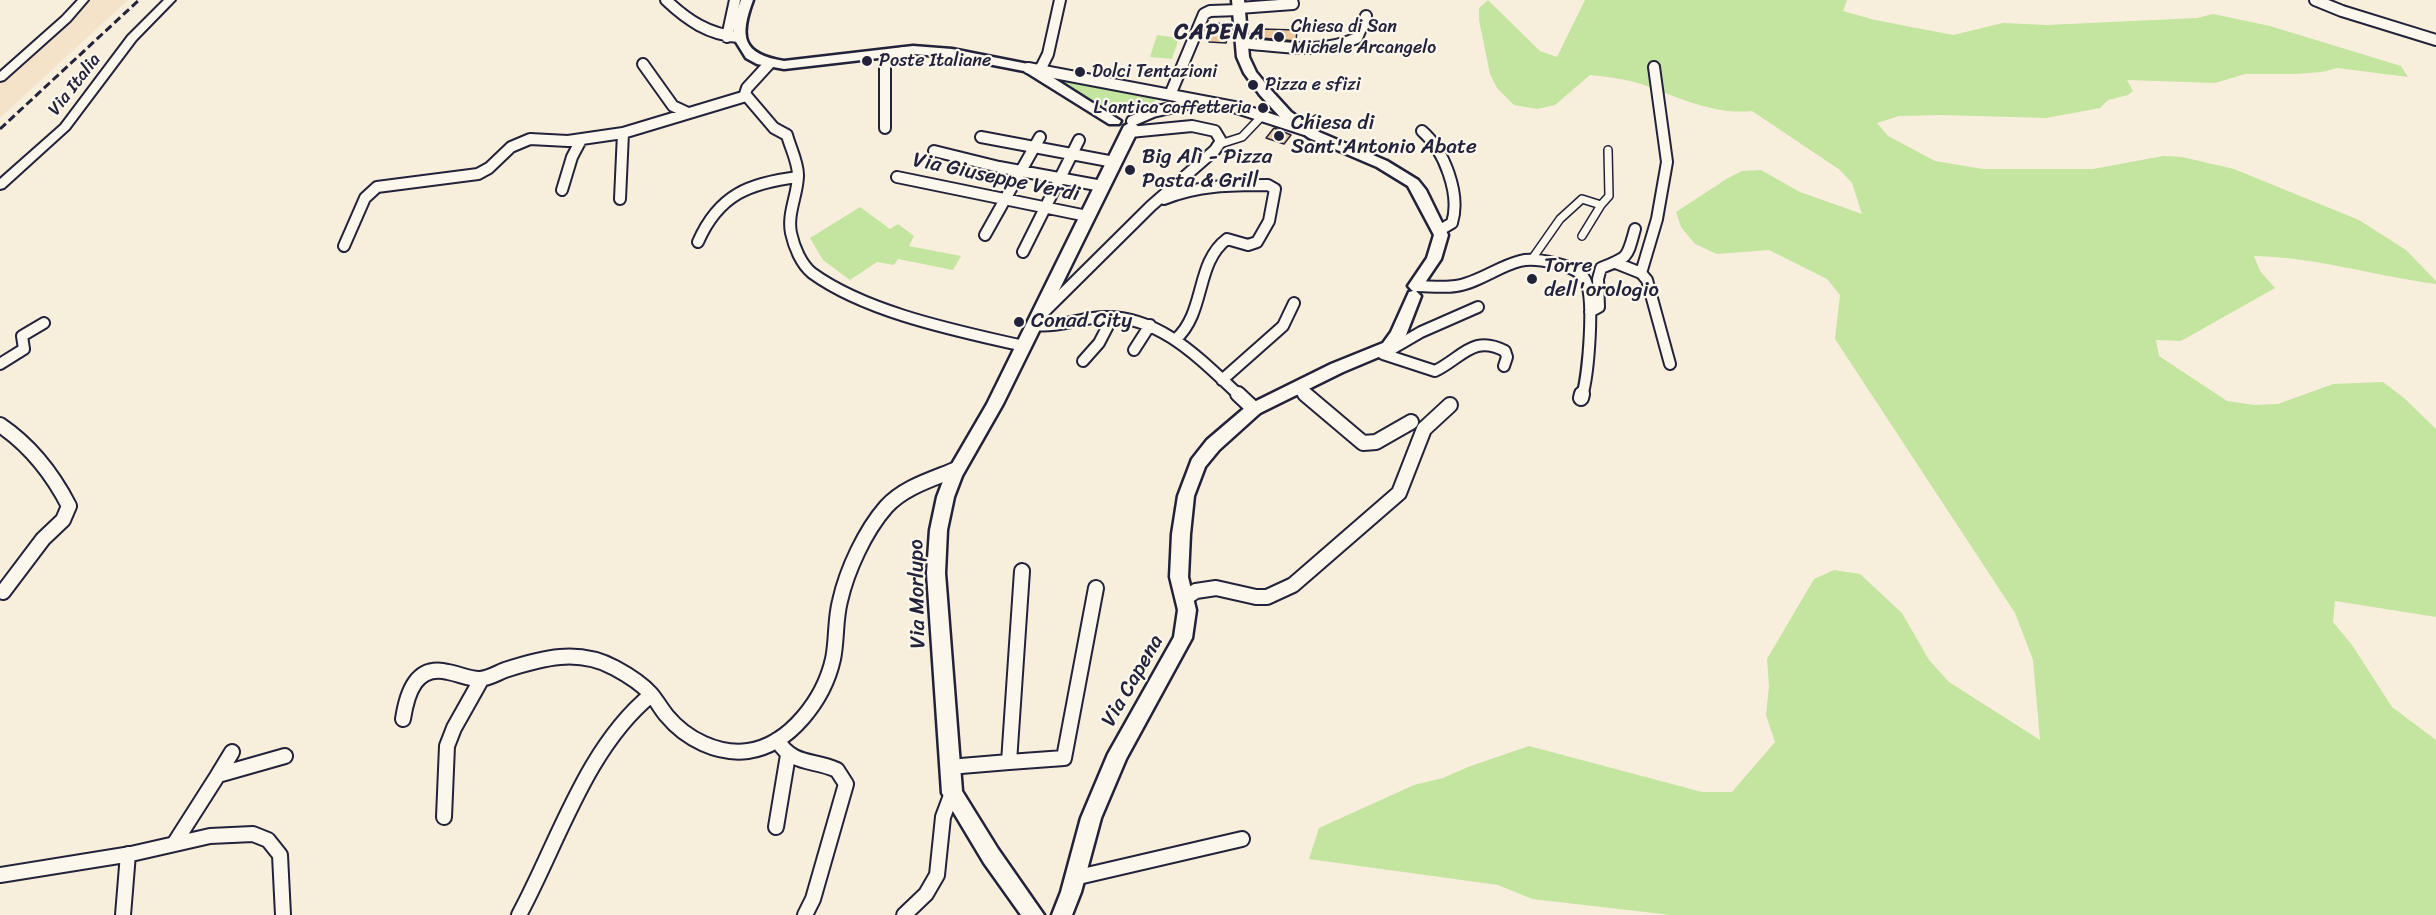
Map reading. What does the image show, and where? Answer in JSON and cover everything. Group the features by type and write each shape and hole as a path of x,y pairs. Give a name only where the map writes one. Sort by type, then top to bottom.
{"main road":[{"path":"747,0 733,37 750,55 769,64 789,65 913,50 939,51 1034,69 1129,131"},
{"path":"1239,6 1244,57 1250,73 1276,105 1417,187 1440,230 1440,241 1435,257 1415,288 1395,339 1381,353"},
{"path":"1115,124 1123,117 1129,131"},
{"name":"Via Morlupo","path":"1034,915 991,856 952,793 936,557 944,504 957,469 983,427 1129,131"},
{"name":"Via Capena","path":"1062,915 1091,818 1118,754 1183,638 1187,618 1185,598 1179,582 1179,555 1186,496 1191,478 1208,451 1254,410 1344,365 1381,353"}],"street":[{"path":"0,78 66,19 83,0"},
{"name":"Via Italia","path":"0,185 69,122 132,38 170,0"},
{"path":"666,0 708,31 733,37 735,0"},
{"path":"1034,69 1048,54 1060,0"},
{"path":"2315,0 2342,11 2436,40"},
{"path":"1129,131 1153,112 1168,95 1204,14 1239,6 1295,3"},
{"path":"1241,43 1309,48 1331,46 1357,38 1366,16"},
{"path":"885,128 885,60 889,56 913,50"},
{"path":"643,64 673,106 688,113"},
{"path":"769,64 747,88 746,96 774,128 786,134 798,177 791,211 791,232 799,257 815,275 862,299 912,318 964,333 1023,346"},
{"path":"1641,273 1657,219 1667,162 1654,67"},
{"path":"1034,69 1168,95 1181,102"},
{"path":"344,246 366,198 377,187 478,174 489,168 511,147 530,139 582,140 623,133 746,96"},
{"path":"1153,112 1181,102 1200,101 1309,124"},
{"path":"1035,322 1069,292 1114,242 1220,144 1242,137 1262,115 1276,105"},
{"path":"1129,131 1178,126 1202,127 1216,132 1220,138 1220,144"},
{"path":"1422,131 1433,141 1455,200 1452,223 1440,230"},
{"path":"620,199 623,133"},
{"path":"981,137 1114,162"},
{"path":"985,235 1040,137"},
{"path":"562,190 572,157 582,140"},
{"path":"1023,252 1079,140"},
{"path":"1582,236 1609,196 1608,150"},
{"path":"934,151 1021,171 1102,186"},
{"path":"698,242 709,220 745,189 764,181 798,177"},
{"name":"Via Giuseppe Verdi","path":"897,177 1087,216"},
{"path":"1154,204 1178,192 1198,186 1268,184 1275,189 1269,224 1257,242 1247,245 1227,239 1221,243 1206,272 1190,325 1184,334 1176,339"},
{"path":"1532,260 1555,222 1570,207 1581,199 1601,205"},
{"path":"1616,263 1627,254 1635,229"},
{"path":"1415,288 1448,288 1470,283 1515,262 1532,260 1563,265 1581,273 1586,280 1590,312 1586,381 1581,398"},
{"path":"1590,312 1599,307 1598,279 1601,268 1607,264 1616,263 1641,273 1650,284 1670,364"},
{"path":"1222,380 1283,326 1294,303"},
{"path":"1381,353 1420,332 1478,307"},
{"path":"1035,322 1048,326 1090,318 1112,318 1150,325 1192,351 1254,410"},
{"path":"1083,361 1099,343 1112,318"},
{"path":"0,364 24,349 22,336 44,323"},
{"path":"1134,350 1150,325"},
{"path":"1381,353 1435,371 1469,348 1488,345 1505,351 1507,357 1504,366"},
{"path":"1297,388 1363,442 1376,442 1410,422"},
{"path":"1185,598 1197,590 1212,588 1269,597 1293,585 1396,496 1405,483 1424,429 1450,405"},
{"path":"0,425 18,438 42,462 69,506 67,515 38,546 17,578 3,592"},
{"path":"403,719 408,693 425,672 441,670 481,680 530,663 556,657 577,656 604,663 651,695 678,728 710,745 732,751 750,751 777,740 808,709 826,679 833,657 842,593 878,517 890,503 905,492 957,469"},
{"path":"1009,762 1022,571"},
{"path":"949,767 1064,758 1096,588"},
{"path":"444,817 447,746 454,728 481,680"},
{"path":"519,915 591,769 630,712 651,695"},
{"path":"777,740 788,755 837,770 846,784 813,899 805,915"},
{"path":"174,844 232,752"},
{"path":"776,827 788,755"},
{"path":"218,775 285,756"},
{"path":"904,915 926,894 937,875 944,817 952,793"},
{"path":"0,875 239,833 252,834 269,841 280,852 283,915"},
{"path":"1074,878 1242,839"},
{"path":"123,915 128,854"}],"shaded area":[{"path":"88,0 128,0 0,118 0,83 57,32"}],"green space":[{"path":"1488,0 1540,51 1557,57 1585,0 1847,0 1843,11 1875,20 1953,35 2003,23 2047,25 2197,18 2213,14 2270,26 2401,66 2408,77 2337,68 2296,74 2245,74 2215,83 2127,80 2133,91 2128,95 2108,100 2100,108 2046,118 1899,116 1877,123 1888,136 1935,161 1983,169 2093,169 2163,156 2182,157 2234,169 2359,220 2406,250 2436,281 2436,284 2413,281 2323,263 2254,256 2260,271 2275,288 2181,341 2156,340 2159,356 2227,401 2254,405 2278,404 2333,384 2383,382 2404,398 2436,429 2436,617 2335,601 2333,622 2352,645 2392,707 2436,740 2436,915 1671,915 1532,899 1498,885 1309,859 1319,828 1414,785 1443,778 1529,746 1702,792 1732,792 1775,742 1766,715 1769,686 1767,659 1814,579 1834,570 1860,574 1902,613 1929,660 1949,682 2040,740 2033,660 2015,613 1835,339 1840,295 1827,279 1769,250 1717,254 1695,244 1681,227 1676,212 1742,171 1761,170 1800,192 1862,214 1852,183 1840,170 1752,111 1738,112 1711,108 1631,81 1590,75 1555,105 1537,109 1514,105 1497,88 1490,74 1479,20 1479,8"},
{"path":"1157,35 1179,38 1172,59 1150,57"},
{"path":"1059,76 1158,96 1148,108 1136,113 1123,113 1108,109 1079,94 1056,79"},
{"path":"860,207 890,229 898,224 914,236 909,246 961,256 953,270 898,259 894,265 877,262 850,280 823,260 810,238"}],"building":[{"path":"1210,23 1228,24 1227,27 1232,27 1231,39 1227,39 1226,43 1209,42"},
{"name":"Chiesa di San Michele Arcangelo","path":"1261,29 1297,30 1296,41 1261,38"},
{"name":"Chiesa di Sant'Antonio Abate","path":"1274,128 1291,135 1284,144 1266,138"}],"railway":[{"path":"0,129 139,0"}],"place":[{"name":"Chiesa di San Michele Arcangelo","path":"1279,37"},
{"name":"Poste Italiane","path":"867,61"},
{"name":"Dolci Tentazioni","path":"1080,72"},
{"name":"Pizza e sfizi","path":"1253,85"},
{"name":"L'antica caffetteria","path":"1263,108"},
{"name":"Chiesa di Sant'Antonio Abate","path":"1279,136"},
{"name":"Big Alì - Pizza Pasta & Grill","path":"1130,170"},
{"name":"Torre dell'orologio","path":"1532,279"},
{"name":"Conad City","path":"1019,322"}],"district":[{"name":"CAPENA","path":"1220,33"}]}
